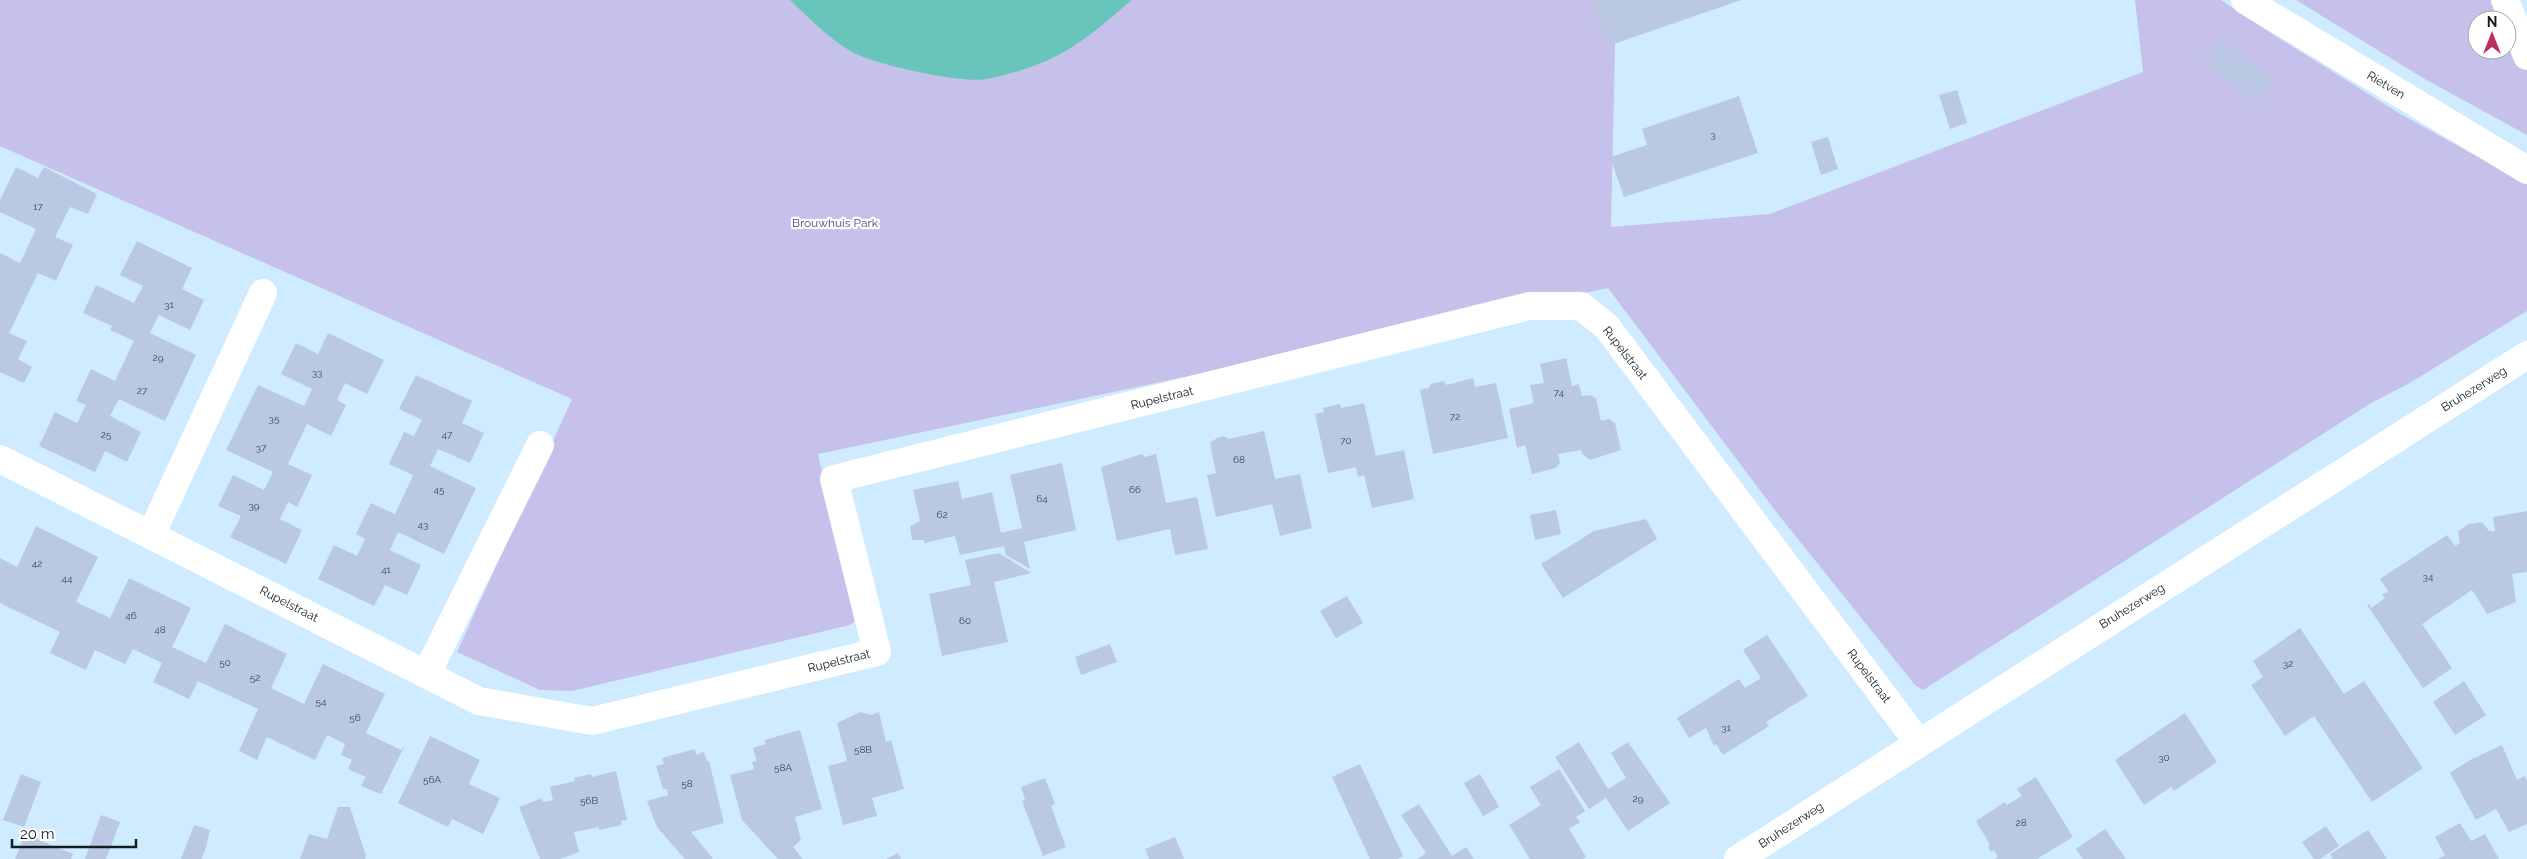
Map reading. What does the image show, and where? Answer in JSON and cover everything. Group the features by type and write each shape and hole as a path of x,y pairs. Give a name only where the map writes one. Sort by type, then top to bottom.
{"street":[{"name":"Rietven","path":"2245,0 2527,170"},
{"path":"2505,0 2527,56"},
{"path":"151,535 263,293"},
{"name":"Rupelstraat","path":"0,459 427,673 479,701 592,722 877,652 834,479 1529,306 1581,306 1607,327 1918,742"},
{"name":"Bruhezerweg","path":"1738,859 1918,742 2527,355"},
{"path":"427,673 540,445"}],"green space":[{"name":"Brouwhuis Park","path":"0,0 1616,0 1611,227 1770,214 2143,72 2135,0 2221,0 2402,115 2527,184 2527,311 2408,384 2371,403 1923,690 1915,685 1777,513 1608,288 818,454 855,621 850,625 572,691 540,690 457,652 572,399 0,146"},
{"path":"2296,0 2501,0 2505,10 2467,10 2467,60 2517,60 2517,42 2527,68 2527,135 2423,78"}],"shaded area":[{"path":"790,0 1132,0 1090,35 1054,57 1016,72 975,80 940,76 900,68 854,53 828,35"}],"building":[{"path":"1592,0 1741,0 1608,46"},
{"path":"2222,39 2273,80 2256,102 2205,62"},
{"path":"1957,90 1967,123 1950,129 1939,95"},
{"path":"1739,96 1758,153 1624,197 1610,157 1647,145 1642,129"},
{"path":"1828,137 1838,169 1821,175 1811,142"},
{"path":"16,167 38,178 44,167 97,194 88,214 70,207 55,237 73,245 56,281 38,273 9,333 27,341 18,359 32,367 24,383 0,372 0,253 20,263 36,229 0,212 0,200"},
{"path":"137,241 192,268 182,289 204,300 190,330 159,315 150,333 196,355 165,421 119,399 110,416 141,432 127,462 105,451 95,472 39,446 55,412 77,423 86,405 76,401 91,369 115,381 134,341 110,330 112,326 83,313 96,285 134,303 143,286 120,275"},
{"path":"328,333 384,360 367,394 345,383 337,400 346,405 331,436 307,424 288,464 312,475 297,507 288,502 280,519 302,530 286,564 230,537 241,516 218,506 233,475 264,490 273,472 226,450 258,385 304,406 312,389 281,374 296,343 318,354"},
{"path":"1566,358 1572,386 1579,384 1582,396 1590,395 1596,398 1601,421 1609,419 1615,423 1621,450 1590,460 1582,454 1581,450 1558,454 1560,463 1556,468 1532,474 1525,445 1517,448 1509,409 1534,403 1530,385 1544,383 1540,364"},
{"path":"416,375 472,401 462,423 484,433 470,463 438,449 430,466 476,488 444,554 398,532 390,550 421,565 407,595 385,585 374,606 318,579 334,545 357,556 365,539 356,534 371,503 395,514 413,475 389,464 404,432 414,436 422,420 399,409"},
{"path":"1473,378 1475,387 1496,383 1508,438 1433,454 1420,390 1429,388 1431,384 1443,381 1447,385"},
{"path":"1364,403 1376,456 1404,450 1414,499 1372,508 1364,475 1358,477 1356,467 1328,473 1315,414 1324,412 1323,408 1340,404 1341,408"},
{"path":"1264,431 1275,479 1300,474 1312,528 1280,536 1272,504 1216,517 1207,475 1216,473 1210,443 1224,436 1229,439"},
{"path":"1142,454 1145,457 1156,454 1166,503 1197,497 1208,549 1175,555 1170,529 1117,541 1101,467"},
{"path":"1062,463 1076,530 1024,542 1030,569 1006,555 1004,546 960,555 955,536 924,543 924,540 912,540 910,526 920,521 913,490 958,481 962,499 992,492 1001,533 1022,528 1010,475"},
{"path":"1556,510 1561,534 1535,540 1530,515"},
{"path":"2527,511 2527,572 2512,574 2516,602 2487,614 2472,590 2422,624 2452,668 2423,688 2367,605 2369,604 2371,608 2385,598 2382,595 2388,591 2380,579 2447,535 2455,546 2460,543 2458,531 2469,524 2482,522 2489,531 2495,531 2493,517"},
{"path":"1646,519 1657,539 1563,598 1541,564 1594,531"},
{"path":"36,526 98,557 76,602 110,618 129,578 191,608 172,647 206,663 225,624 287,654 271,688 304,704 323,664 385,694 366,733 401,750 405,745 381,794 361,786 366,777 348,769 352,760 341,755 345,744 327,735 315,760 267,737 257,760 239,751 258,709 198,681 189,699 153,682 162,663 133,649 125,664 95,650 86,670 50,653 60,632 0,603 0,558 17,567"},
{"path":"999,553 1031,573 994,582 1008,642 942,656 929,594 971,585 965,560"},
{"path":"1347,596 1363,623 1336,638 1320,611"},
{"path":"2300,628 2344,694 2364,681 2423,768 2372,802 2314,716 2285,736 2251,685 2263,677 2253,661"},
{"path":"1767,635 1808,696 1766,722 1769,726 1723,755 1716,744 1714,746 1706,728 1689,738 1677,718 1739,679 1745,688 1761,678 1743,650"},
{"path":"1110,644 1117,662 1081,675 1075,657"},
{"path":"2464,681 2486,715 2455,735 2433,702"},
{"path":"860,712 872,715 879,712 886,742 891,740 904,789 872,798 877,816 843,825 828,766 847,761 837,723"},
{"path":"2185,713 2217,762 2174,791 2171,787 2144,805 2115,760"},
{"path":"800,730 822,809 795,817 801,840 793,847 803,859 778,859 742,820 730,775 754,769 752,762 757,761 753,748 766,744 764,740"},
{"path":"430,736 480,760 469,784 500,798 483,834 452,819 448,827 398,803"},
{"path":"1579,742 1608,789 1626,778 1611,753 1628,742 1670,803 1628,831 1606,798 1589,809 1555,757"},
{"path":"2502,745 2517,780 2525,776 2527,781 2527,824 2509,832 2496,809 2476,820 2450,773 2470,760"},
{"path":"695,749 696,755 704,752 707,761 709,761 724,823 691,832 713,859 685,859 657,827 647,801 668,795 667,789 663,789 656,766 664,764 662,758"},
{"path":"1360,764 1403,856 1397,859 1370,859 1332,777"},
{"path":"1559,769 1585,811 1576,817 1580,822 1569,829 1586,857 1583,859 1530,859 1509,825 1541,805 1530,787"},
{"path":"616,771 627,820 621,821 622,825 599,830 599,827 574,832 579,852 560,859 540,859 519,807 542,798 543,802 553,800 550,787 575,781 574,778 591,774 592,777"},
{"path":"21,774 41,782 24,827 3,820"},
{"path":"1480,774 1499,807 1483,816 1464,783"},
{"path":"2036,777 2073,837 2037,859 1995,859 1998,856 1994,850 1991,852 1988,846 1990,845 1976,821 2005,802 2007,805 2022,796 2017,789"},
{"path":"1045,778 1055,804 1051,806 1066,847 1043,856 1022,801 1025,800 1021,787"},
{"path":"1419,804 1452,856 1466,847 1474,859 1417,859 1426,853 1401,815"},
{"path":"338,807 350,807 366,856 365,859 300,859 309,834 327,839"},
{"path":"101,815 120,822 106,859 85,859"},
{"path":"2460,823 2471,841 2485,834 2499,859 2438,859 2445,855 2435,837"},
{"path":"194,825 210,830 202,859 181,859"},
{"path":"2326,826 2339,846 2320,859 2314,859 2302,842"},
{"path":"2105,829 2126,859 2083,859 2076,849"},
{"path":"2368,830 2387,859 2333,859 2330,854"},
{"path":"25,834 73,854 71,859 15,859"},
{"path":"1175,837 1184,859 1149,859 1145,849"},
{"path":"898,853 901,859 886,859"}]}
